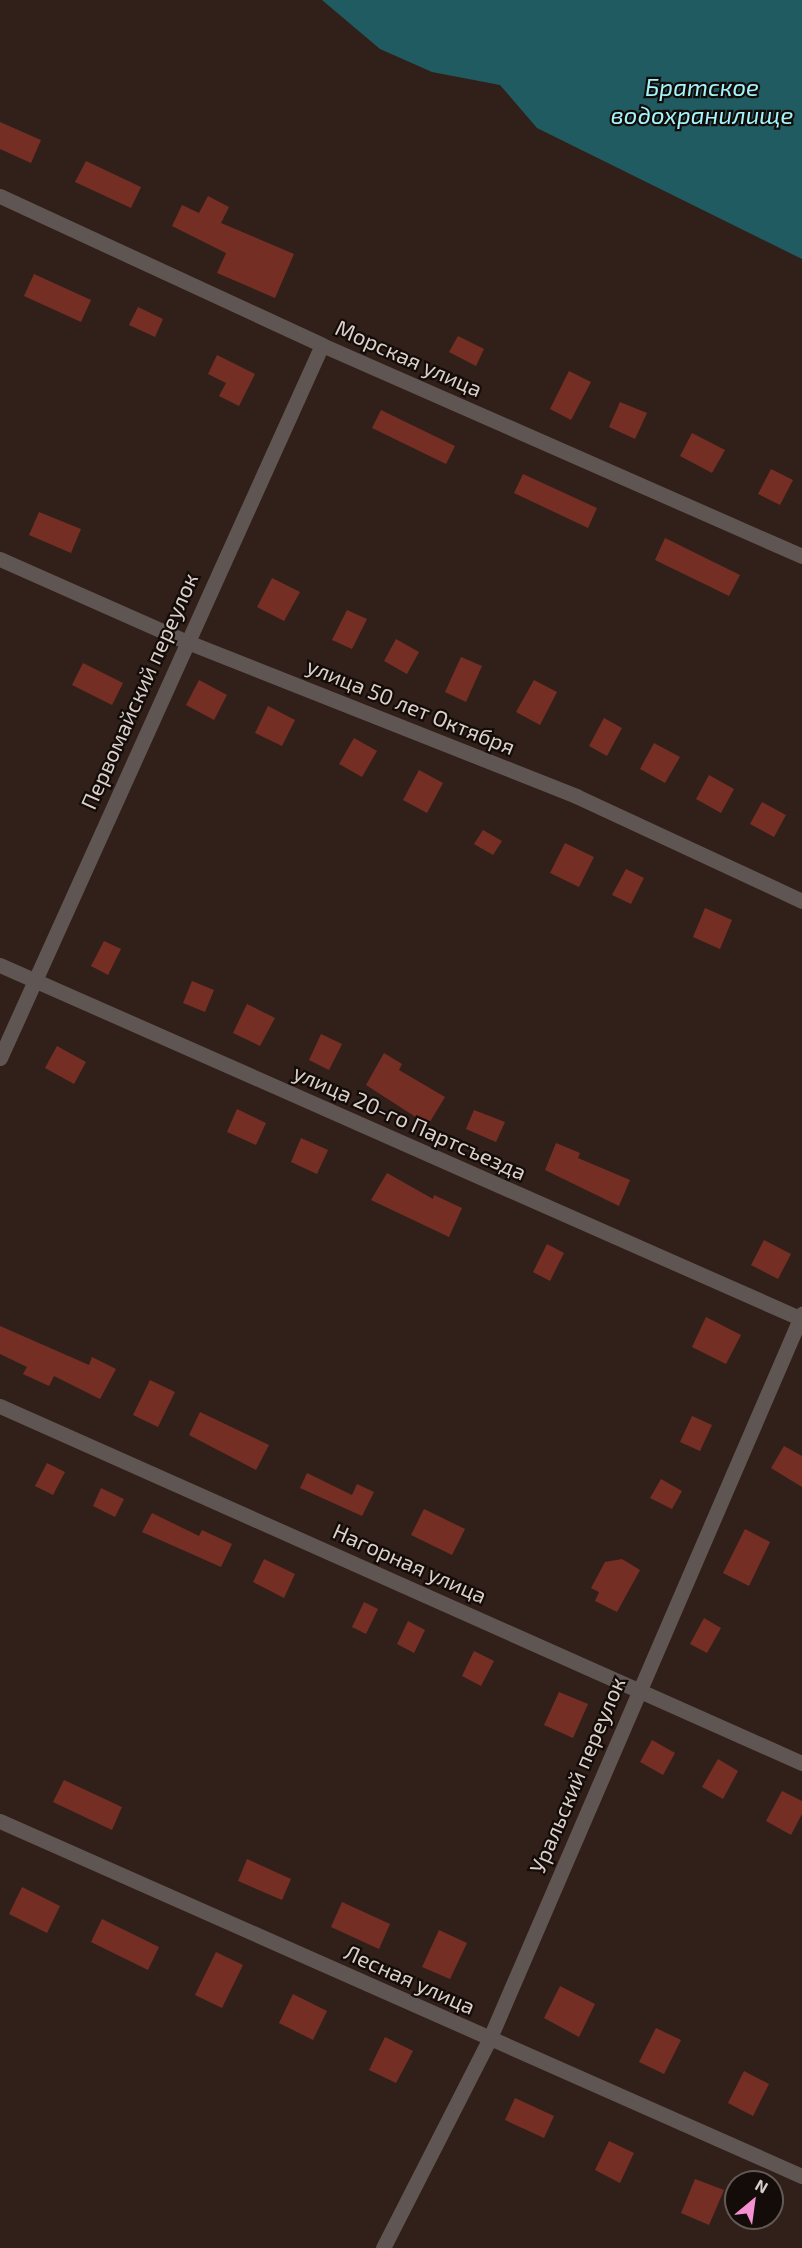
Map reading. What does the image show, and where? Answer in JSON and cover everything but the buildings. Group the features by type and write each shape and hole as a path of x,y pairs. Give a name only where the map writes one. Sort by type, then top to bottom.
{"street":[{"name":"Морская улица","path":"0,196 322,345 802,556"},
{"name":"Первомайский переулок","path":"0,1058 185,641 322,345"},
{"name":"улица 50 лет Октября","path":"0,559 185,641 576,796 802,901"},
{"name":"улица 20-го Партсъезда","path":"0,965 801,1317"},
{"name":"Уральский переулок","path":"383,2248 489,2040 801,1317"},
{"name":"Нагорная улица","path":"0,1406 802,1763"},
{"name":"Лесная улица","path":"0,1821 489,2040 802,2176"}],"water":[{"name":"Братское водохранилище","path":"322,0 802,0 802,259 537,128 500,85 432,72 380,49"}]}
